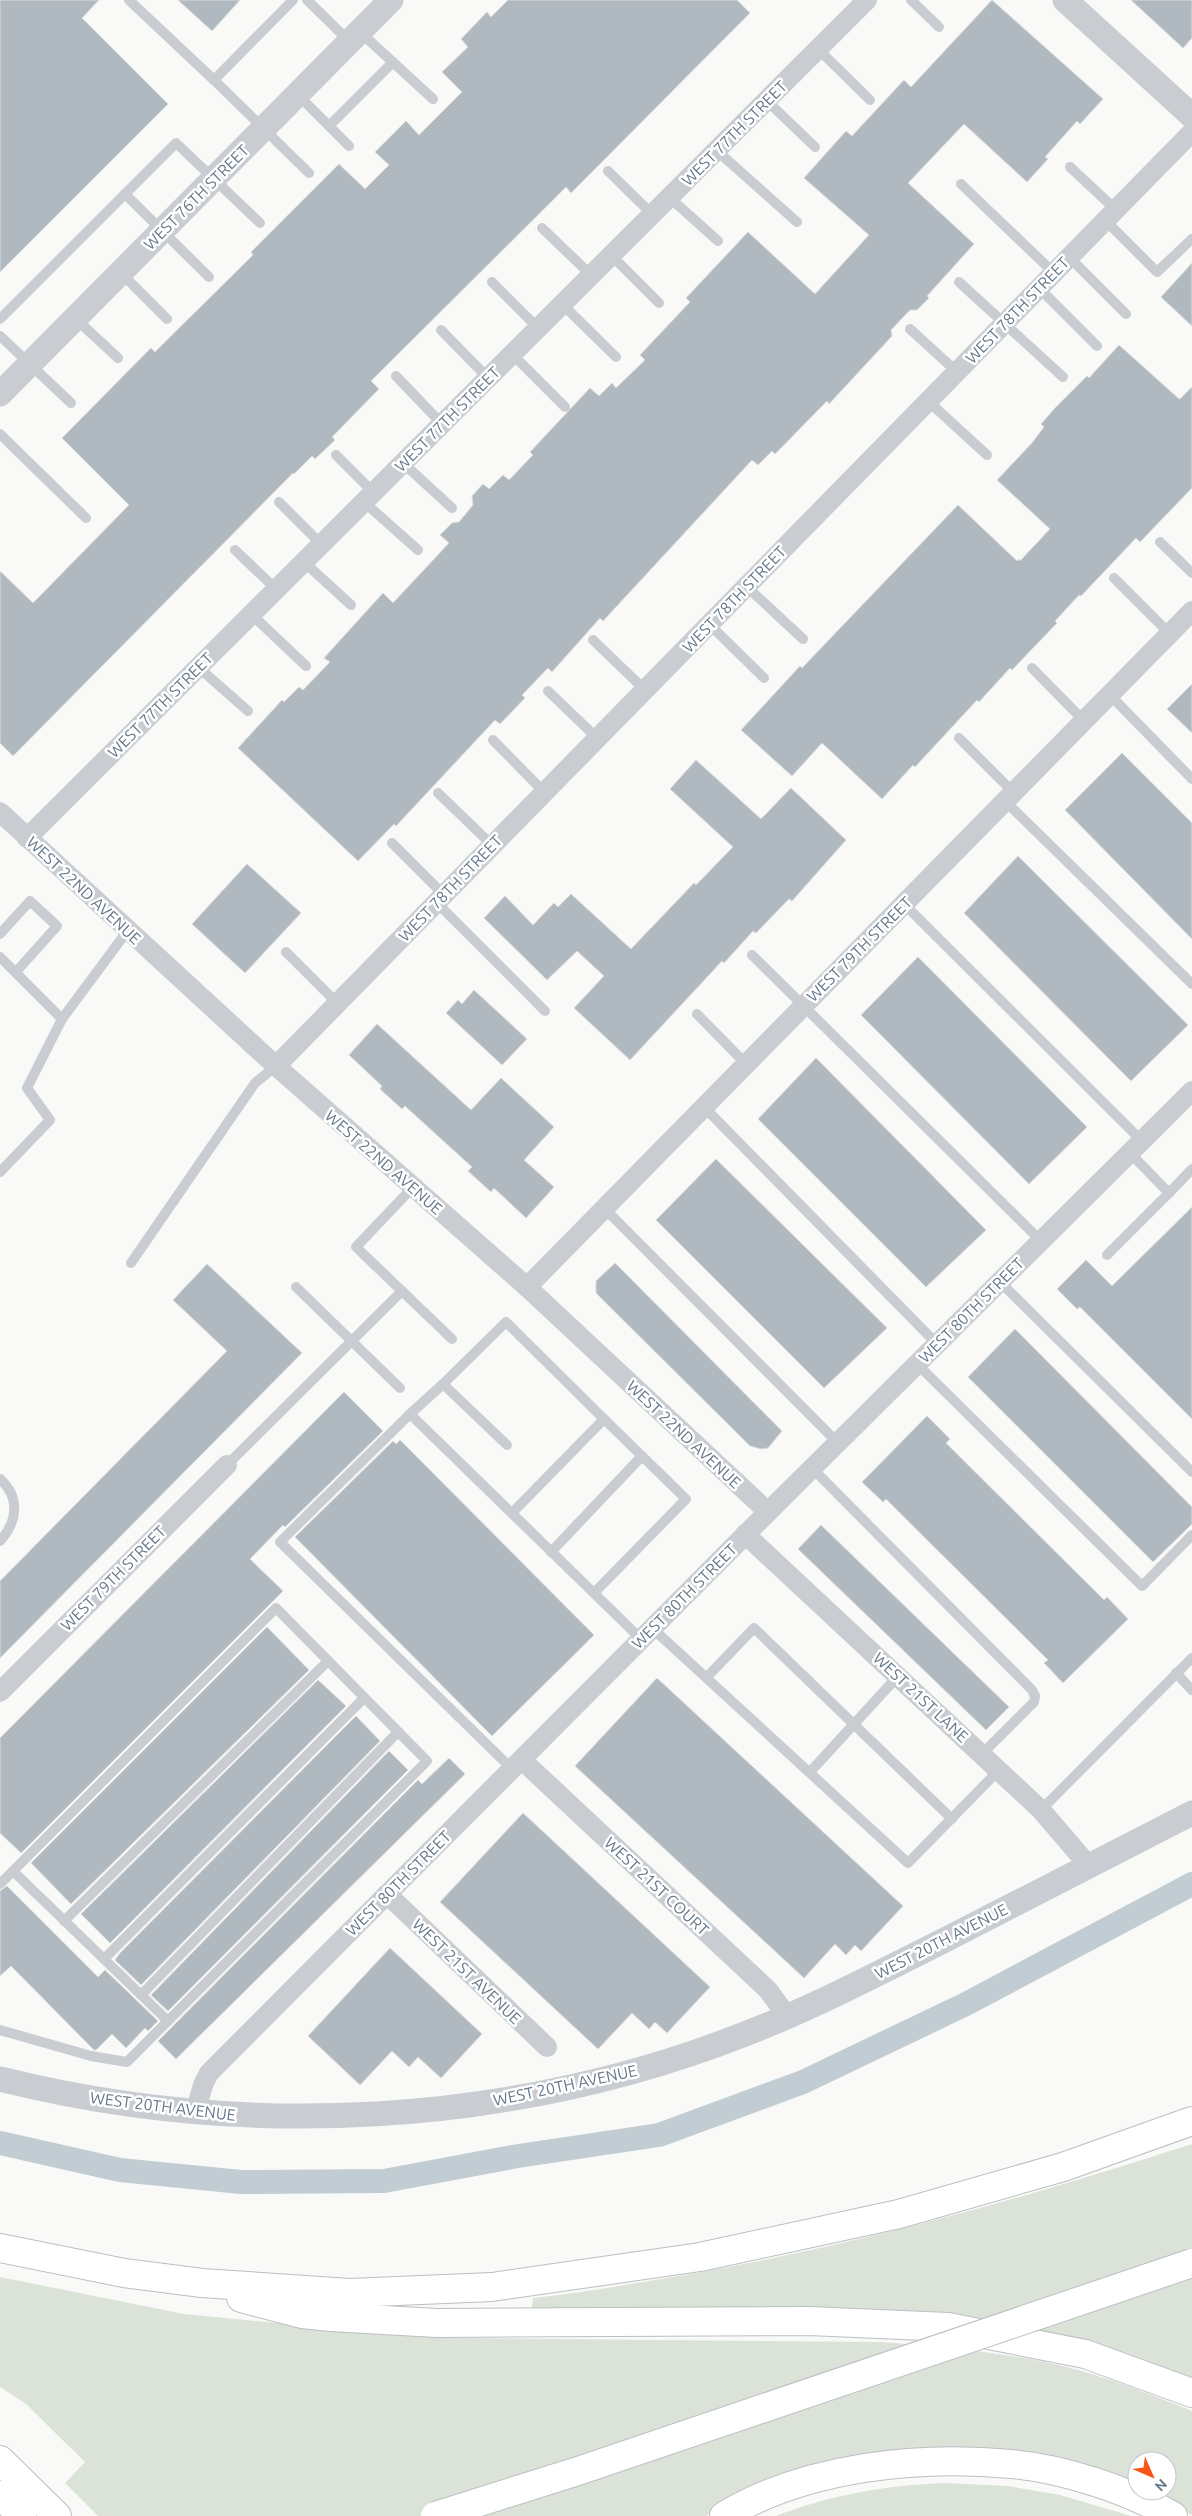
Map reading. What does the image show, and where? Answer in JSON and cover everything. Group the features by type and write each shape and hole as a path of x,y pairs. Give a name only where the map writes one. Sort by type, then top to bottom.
{"highway":[{"path":"0,2248 87,2266 169,2279 350,2293 492,2288 700,2257 900,2214 1063,2167 1192,2121"},
{"path":"435,2516 578,2471 1192,2263"},
{"path":"169,2279 302,2314 331,2318 437,2323 809,2321 948,2327 1085,2354 1192,2393"},
{"path":"0,2460 57,2516"},
{"path":"724,2516 749,2500 838,2472 921,2462 1012,2464 1088,2479 1173,2516"},
{"path":"0,2495 22,2516"}],"street":[{"name":"WEST 77TH STREET","path":"27,838 867,0"},
{"path":"1065,0 1192,116"},
{"name":"WEST 76TH STREET","path":"0,394 355,37 381,3"},
{"name":"WEST 78TH STREET","path":"276,1066 1192,132"},
{"name":"WEST 79TH STREET","path":"526,1287 1192,612"},
{"name":"WEST 22ND AVENUE","path":"0,812 276,1066 526,1287 768,1512"},
{"name":"WEST 80TH STREET","path":"195,2113 202,2085 209,2073 745,1534 1192,1091"},
{"name":"WEST 79TH STREET","path":"0,1692 227,1465"},
{"name":"WEST 21ST LANE","path":"745,1534 1041,1810 1088,1866"},
{"name":"WEST 21ST COURT","path":"517,1765 768,1990 787,2016"},
{"name":"WEST 20TH AVENUE","path":"0,2079 81,2096 195,2113 291,2116 369,2114 438,2108 500,2099 635,2070 709,2047 787,2016 875,1976 1192,1812"},
{"name":"WEST 21ST AVENUE","path":"387,1894 547,2047"}],"lane":[{"path":"129,0 309,173"},
{"path":"214,80 293,0"},
{"path":"307,0 355,37 393,62 433,99"},
{"path":"911,0 939,27"},
{"path":"818,48 870,100"},
{"path":"329,126 393,62"},
{"path":"297,95 349,146"},
{"path":"766,100 815,147"},
{"path":"0,319 176,144 260,223"},
{"path":"716,150 797,222"},
{"path":"1070,167 1157,272 1192,239"},
{"path":"608,171 652,214"},
{"path":"961,184 1054,273"},
{"path":"125,194 208,277"},
{"path":"670,197 718,241"},
{"path":"542,228 591,275"},
{"path":"611,255 660,303"},
{"path":"1069,257 1126,314"},
{"path":"120,272 167,319"},
{"path":"492,282 538,328"},
{"path":"959,282 1063,377"},
{"path":"1039,288 1097,346"},
{"path":"562,304 616,357"},
{"path":"75,318 118,358"},
{"path":"910,329 957,372"},
{"path":"441,330 488,378"},
{"path":"0,336 71,403"},
{"path":"512,354 565,407"},
{"path":"396,376 442,424"},
{"path":"928,400 987,456"},
{"path":"0,434 86,518"},
{"path":"336,456 368,497 418,550"},
{"path":"403,463 452,508"},
{"path":"279,502 321,544"},
{"path":"1160,542 1192,573"},
{"path":"235,550 276,589"},
{"path":"304,562 351,605"},
{"path":"1114,578 1170,634"},
{"path":"746,586 803,639"},
{"path":"251,614 306,666"},
{"path":"709,624 764,678"},
{"path":"593,640 644,690"},
{"path":"198,667 248,711"},
{"path":"1032,668 1084,721"},
{"path":"548,691 597,738"},
{"path":"1110,695 1192,779"},
{"path":"959,738 1009,796 1192,984"},
{"path":"493,740 544,792"},
{"path":"438,793 492,845"},
{"path":"392,843 440,898 545,1010"},
{"path":"0,934 30,901 57,926 16,972"},
{"path":"904,904 1136,1147 1168,1193"},
{"path":"0,1172 50,1120 27,1088 62,1019 128,930"},
{"path":"286,952 337,1003"},
{"path":"752,955 1041,1241"},
{"path":"0,957 62,1019"},
{"path":"697,1014 746,1064"},
{"path":"131,1263 255,1083 276,1066"},
{"path":"704,1107 937,1344"},
{"path":"1107,1255 1192,1169"},
{"path":"413,1187 356,1247 452,1339"},
{"path":"604,1208 838,1443"},
{"path":"1000,1282 1192,1472"},
{"path":"296,1287 400,1388"},
{"path":"227,1465 402,1291"},
{"path":"517,1765 280,1542 506,1322 686,1499 594,1593"},
{"path":"918,1364 1142,1586 1192,1535"},
{"path":"443,1384 506,1445"},
{"path":"410,1414 594,1593 707,1678 908,1863 999,1770"},
{"path":"512,1513 604,1419"},
{"path":"551,1552 642,1456"},
{"path":"812,1468 1032,1690 1035,1696 1034,1702 982,1754"},
{"path":"0,1479 8,1486 15,1508 9,1530 0,1541"},
{"path":"0,1884 276,1608 427,1761 127,2062 90,2056 0,2030"},
{"path":"707,1678 754,1628 952,1819"},
{"path":"1041,1810 1192,1658"},
{"path":"64,1921 328,1661"},
{"path":"1176,1673 1192,1690"},
{"path":"810,1772 899,1676"},
{"path":"104,1959 364,1698"},
{"path":"141,1995 398,1732"},
{"path":"13,1871 168,2021"}],"shaded area":[{"path":"1192,2144 1192,2380 1110,2349 1048,2333 967,2321 532,2309 533,2298 679,2276 874,2236 1065,2184"},
{"path":"0,2277 184,2314 456,2338 881,2342 961,2349 1001,2354 1059,2365 1136,2389 1192,2411 1192,2515 1162,2501 1177,2501 1177,2451 1127,2451 1127,2488 970,2455 720,2506 706,2516 98,2516 65,2483 85,2462 26,2404 0,2387"},
{"path":"945,2483 1007,2486 1060,2495 1131,2516 776,2516 817,2502 859,2492"}],"building":[{"path":"0,0 99,0 82,18 168,104 0,272"},
{"path":"178,0 240,0 212,31"},
{"path":"508,0 737,0 750,13 571,193 566,187 371,381 379,389 332,437 335,440 315,459 312,456 293,473 13,756 0,743 0,571 33,603 129,505 62,438 151,348 155,352 253,255 251,252 339,164 365,189 389,165 375,152 406,121 419,135 462,92 442,72 468,47 461,39 487,12 491,17"},
{"path":"992,0 1103,99 1080,124 1077,121 1045,157 1048,159 1027,182 964,124 908,183 974,244 927,296 929,298 917,310 910,310 891,330 892,336 829,404 827,401 775,454 772,451 758,465 752,460 603,621 600,618 552,672 548,668 522,695 525,698 500,724 495,720 396,826 394,824 358,861 238,748 282,700 284,702 299,687 303,690 330,662 324,658 383,593 393,603 449,543 440,535 452,523 459,522 473,505 472,496 483,484 489,489 503,475 509,480 533,455 530,452 590,388 599,396 612,383 616,388 645,360 640,355 690,302 686,298 748,232 815,294 869,235 804,178 846,131 852,136 904,80 911,87"},
{"path":"1131,0 1192,0 1192,38 1183,48"},
{"path":"1192,263 1192,326 1161,297"},
{"path":"1119,345 1178,398 1180,399 1192,387 1192,488 1140,542 1136,538 1081,596 1079,595 1055,621 1057,623 1012,670 1010,668 979,702 977,700 915,767 913,765 882,799 822,743 792,776 741,730 800,666 802,668 958,505 1017,561 1019,559 1020,561 1050,529 997,480 1032,443 1044,427 1041,424 1055,408 1087,376 1089,378"},
{"path":"1192,684 1192,733 1167,709"},
{"path":"1122,753 1192,823 1192,939 1065,810"},
{"path":"696,760 761,819 791,788 846,840 792,901 789,899 756,933 753,931 724,963 722,961 630,1060 574,1008 604,976 577,951 547,980 484,918 505,896 533,925 554,903 558,907 571,894 631,949 694,883 696,885 733,847 670,789"},
{"path":"1018,856 1188,1025 1131,1081 964,913"},
{"path":"247,864 301,913 245,973 192,924"},
{"path":"918,957 1087,1127 1029,1184 861,1015"},
{"path":"474,990 527,1039 502,1065 446,1013 458,1000 462,1004"},
{"path":"377,1024 471,1110 501,1078 554,1127 524,1160 554,1187 526,1218 494,1188 491,1192 468,1171 472,1167 405,1106 402,1109 380,1089 382,1086 349,1055"},
{"path":"816,1058 986,1230 926,1287 758,1119"},
{"path":"716,1159 887,1328 824,1388 656,1220"},
{"path":"1192,1207 1192,1419 1080,1307 1077,1309 1057,1289 1086,1260 1112,1286"},
{"path":"615,1263 782,1431 768,1448 761,1449 750,1446 596,1293 596,1281"},
{"path":"207,1264 302,1353 0,1658 0,1581 227,1351 173,1300"},
{"path":"1015,1329 1192,1507 1192,1524 1153,1562 968,1377"},
{"path":"344,1392 383,1431 285,1527 283,1525 250,1559 283,1591 21,1853 0,1833 0,1738"},
{"path":"927,1416 950,1439 946,1443 1104,1600 1107,1597 1128,1619 1063,1683 1044,1663 1048,1660 886,1499 883,1502 862,1482"},
{"path":"400,1440 594,1635 492,1736 295,1537 393,1441 396,1444"},
{"path":"821,1525 1009,1707 986,1730 798,1549"},
{"path":"267,1627 309,1670 71,1904 31,1863"},
{"path":"657,1678 903,1906 861,1951 855,1945 846,1955 835,1944 804,1978 575,1766"},
{"path":"318,1680 346,1706 110,1943 81,1914"},
{"path":"356,1716 380,1741 141,1985 115,1960 120,1953"},
{"path":"389,1751 408,1770 168,2011 151,1995"},
{"path":"449,1758 465,1774 176,2059 158,2041 418,1780 422,1784"},
{"path":"523,1813 710,1987 667,2033 655,2022 649,2029 632,2013 598,2049 440,1902"},
{"path":"7,1886 98,1977 105,1970 158,2021 148,2031 145,2028 126,2048 112,2034 94,2050 11,1966 0,1976 0,1891"},
{"path":"390,1948 482,2034 441,2078 418,2057 409,2067 392,2051 360,2085 308,2036"}],"waterway":[{"path":"0,2143 120,2170 241,2182 384,2181 518,2156 659,2135 803,2082 966,2004 1192,1884"}]}
